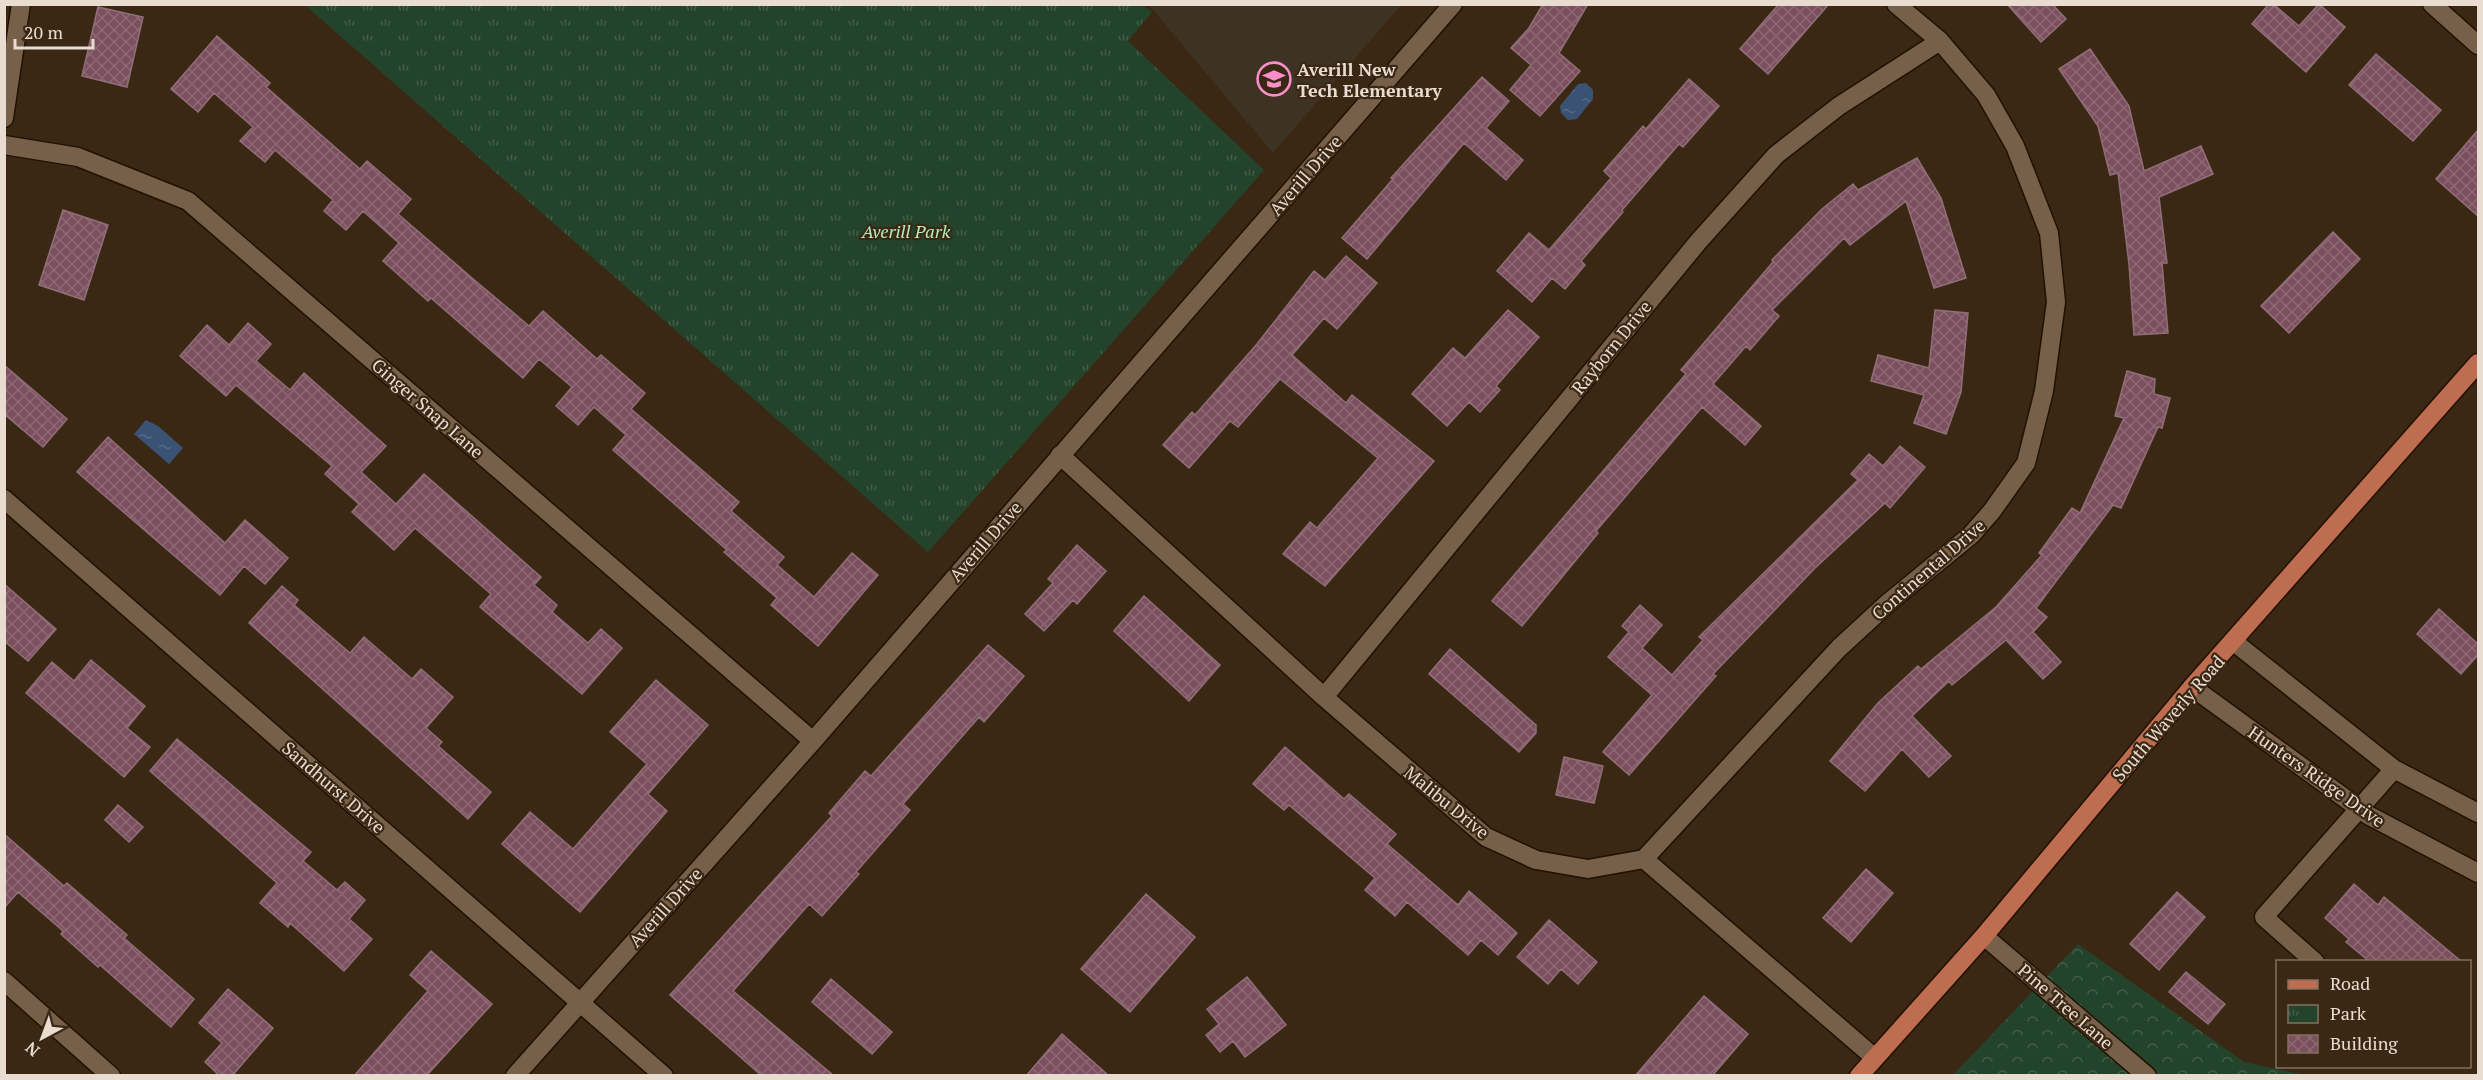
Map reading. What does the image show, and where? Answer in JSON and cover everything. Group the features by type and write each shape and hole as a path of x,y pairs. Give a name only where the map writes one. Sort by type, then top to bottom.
{"main road":[{"name":"South Waverly Road","path":"1859,1076 1984,936 2192,687 2478,363"}],"street":[{"path":"4,118 21,4"},
{"name":"Averill Drive","path":"515,1076 813,741 1453,4"},
{"name":"Continental Drive","path":"1644,859 1839,648 1888,603 1971,535 1992,511 2026,463 2044,391 2056,302 2049,233 2015,146 1992,105 1940,41 1896,4"},
{"path":"2432,4 2478,45"},
{"name":"Rayborn Drive","path":"1323,697 1698,242 1776,156 1839,106 1940,41"},
{"name":"Ginger Snap Lane","path":"4,146 78,157 188,201 813,741"},
{"name":"Malibu Drive","path":"1059,455 1323,697 1486,837 1536,860 1588,869 1644,859"},
{"name":"Sandhurst Drive","path":"4,499 664,1076"},
{"path":"2234,642 2394,769 2478,813"},
{"name":"Hunters Ridge Drive","path":"2192,687 2360,810 2478,873"},
{"path":"2313,960 2264,917 2394,769"},
{"path":"1644,859 1875,1058"},
{"name":"Pine Tree Lane","path":"1984,936 2147,1076"},
{"path":"4,981 111,1076"}],"shaded area":[{"name":"Averill New Tech Elementary","path":"1149,5 1401,5 1273,153"}],"green space":[{"name":"Averill Park","path":"305,5 1143,5 1152,12 1128,41 1264,170 928,552"},
{"path":"2078,944 2244,1062 2305,1075 1952,1076"}],"water":[{"path":"1586,83 1593,90 1593,99 1577,119 1568,120 1561,113 1560,106 1578,84"},
{"path":"146,420 158,426 183,448 169,464 134,434"}],"building":[{"path":"1543,4 1588,4 1559,53 1580,71 1540,116 1510,90 1531,65 1511,48 1529,28"},
{"path":"1779,4 1829,4 1768,74 1740,49"},
{"path":"2007,4 2052,4 2066,19 2041,42"},
{"path":"2269,4 2273,4 2299,26 2319,4 2345,27 2306,72 2252,24"},
{"path":"98,7 143,17 127,87 82,76"},
{"path":"217,36 270,83 266,87 360,169 367,161 411,199 398,214 529,326 543,311 597,359 601,355 645,393 631,409 739,502 731,511 784,557 777,565 814,597 852,553 878,575 818,646 771,605 777,598 724,552 727,550 613,450 626,435 594,407 578,425 556,406 572,387 539,359 523,378 431,298 428,301 383,261 399,243 363,211 346,230 324,211 333,200 275,150 265,162 240,141 253,127 214,93 198,112 171,89"},
{"path":"2090,49 2129,106 2144,171 2201,146 2213,174 2159,197 2167,263 2162,263 2168,333 2134,335 2129,264 2118,173 2110,175 2098,126 2059,69"},
{"path":"2376,54 2441,110 2413,141 2349,85"},
{"path":"1482,77 1509,101 1486,128 1523,160 1506,180 1464,143 1367,259 1342,238 1393,179 1391,178"},
{"path":"1689,79 1719,106 1683,147 1679,144 1622,210 1623,212 1581,261 1585,265 1565,289 1552,278 1532,302 1497,271 1529,233 1549,250 1611,178 1604,171 1643,126 1646,129"},
{"path":"2478,130 2478,216 2436,179"},
{"path":"1917,158 1941,198 1966,278 1934,288 1906,201 1850,245 1844,238 1772,310 1779,316 1750,350 1746,346 1713,384 1761,426 1745,445 1702,407 1596,531 1598,533 1522,626 1492,601 1686,374 1681,370 1773,262 1772,260 1822,209 1853,184 1858,190"},
{"path":"63,210 108,225 84,300 39,285"},
{"path":"2333,232 2360,259 2289,333 2261,306"},
{"path":"1346,256 1377,283 1337,329 1324,318 1292,355 1346,403 1352,395 1434,461 1325,586 1283,554 1310,522 1317,528 1378,458 1280,379 1238,427 1230,421 1189,468 1163,445 1192,412 1195,415 1257,344 1314,271 1325,280"},
{"path":"1508,310 1539,337 1496,386 1500,390 1480,412 1469,402 1447,426 1412,394 1453,348 1465,358"},
{"path":"1935,310 1968,313 1961,392 1946,434 1914,423 1924,395 1871,381 1878,355 1929,368"},
{"path":"248,323 271,344 256,361 290,390 304,373 386,446 361,472 396,504 424,474 541,577 534,585 557,605 552,612 588,643 601,629 622,648 582,694 480,607 491,594 415,528 394,550 352,512 359,504 325,474 332,466 236,385 226,396 180,356 207,325 229,345"},
{"path":"4,365 67,419 43,447 4,414"},
{"path":"2127,371 2155,379 2154,394 2170,398 2162,428 2158,427 2121,508 2113,505 2036,608 2047,617 2033,632 2061,662 2043,679 2006,640 1952,685 1949,681 1912,716 1951,756 1929,777 1902,749 1865,791 1830,761 1878,703 1918,666 1921,669 1996,607 2042,555 2039,553 2072,508 2080,513 2124,418 2115,416"},
{"path":"108,437 225,543 245,520 288,558 265,584 244,566 220,595 77,472"},
{"path":"1900,446 1925,467 1890,508 1885,503 1814,569 1713,674 1716,676 1629,775 1603,752 1652,695 1608,657 1629,632 1622,626 1640,605 1662,625 1642,648 1672,675 1703,640 1699,637 1858,480 1851,474 1869,454 1883,466"},
{"path":"1077,545 1106,571 1077,604 1073,600 1044,631 1025,614 1053,583 1048,579"},
{"path":"4,584 56,629 28,661 4,641"},
{"path":"282,586 298,600 294,605 350,653 364,637 412,679 421,669 453,697 426,728 442,742 438,746 491,792 468,819 249,623"},
{"path":"1144,596 1220,665 1189,701 1114,631"},
{"path":"2439,609 2478,644 2478,655 2461,674 2417,634"},
{"path":"988,645 1024,676 984,722 979,717 903,804 910,810 856,872 859,874 822,916 809,904 733,991 834,1076 762,1076 670,995 832,816 829,813 865,771 871,776"},
{"path":"1450,649 1536,725 1536,733 1519,752 1429,674"},
{"path":"91,660 145,706 127,728 150,747 124,777 26,693 52,662 74,681"},
{"path":"656,680 708,725 648,794 667,811 580,912 502,844 530,812 573,849 647,764 610,732"},
{"path":"177,739 311,852 303,861 337,890 345,882 365,900 349,919 372,939 344,971 290,923 288,927 260,903 277,883 150,771"},
{"path":"1285,747 1344,799 1349,794 1396,834 1387,844 1458,905 1469,891 1517,933 1498,955 1481,940 1468,955 1407,902 1395,916 1365,890 1375,878 1289,805 1284,810 1253,784"},
{"path":"1564,757 1603,766 1594,803 1556,795"},
{"path":"118,805 143,827 129,842 105,820"},
{"path":"4,834 64,886 67,883 127,935 124,938 194,999 171,1027 100,965 98,967 61,934 63,931 18,892 4,908"},
{"path":"1866,869 1893,893 1851,942 1823,918"},
{"path":"2354,884 2378,905 2384,897 2460,960 2368,960 2346,942 2349,939 2325,918"},
{"path":"2177,892 2205,917 2159,970 2130,944"},
{"path":"1146,894 1195,937 1130,1012 1081,969"},
{"path":"1549,920 1597,962 1578,984 1561,969 1548,984 1517,957"},
{"path":"431,951 492,1004 426,1076 354,1076 428,991 410,975"},
{"path":"2186,972 2225,1004 2208,1024 2169,992"},
{"path":"1247,977 1286,1025 1245,1057 1233,1041 1220,1052 1206,1035 1219,1024 1207,1009"},
{"path":"831,979 892,1032 872,1054 812,1002"},
{"path":"228,989 273,1028 232,1076 220,1076 205,1062 222,1043 199,1023"},
{"path":"1704,996 1748,1034 1712,1076 1635,1076"},
{"path":"1062,1034 1109,1076 1026,1076"}],"place":[{"name":"Averill New Tech Elementary","path":"1274,79"}]}
